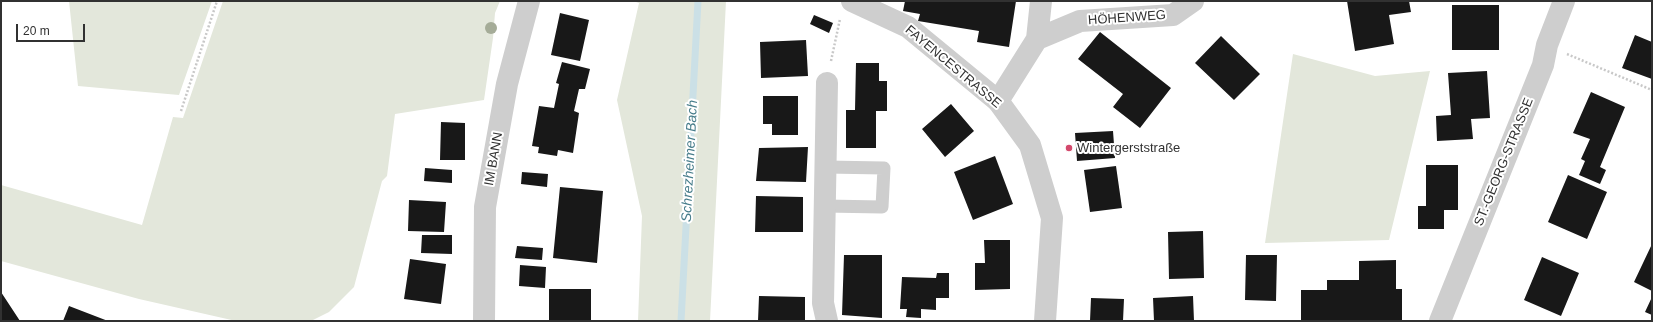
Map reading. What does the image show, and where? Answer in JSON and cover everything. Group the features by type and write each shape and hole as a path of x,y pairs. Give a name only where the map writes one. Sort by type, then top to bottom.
{"street":[{"name":"IM BANN","path":"484,321 485,207 507,84 528,1"},
{"path":"998,101 1037,40 1041,1"},
{"name":"HÖHENWEG","path":"1037,40 1080,21 1172,15 1193,1"},
{"name":"ST.-GEORG-STRASSE","path":"1440,321 1543,65 1547,45 1564,1"},
{"name":"FAYENCESTRASSE","path":"846,7 908,27 998,101 1030,145 1052,218 1045,321"},
{"path":"827,82 826,206 823,303 827,321"}],"lane":[{"path":"826,167 884,168 882,207 826,206"}],"path":[{"path":"181,111 217,1"},
{"path":"827,82 846,7"},
{"path":"1547,45 1652,90"}],"shaded area":[{"path":"69,1 212,1 179,95 78,86"},
{"path":"223,1 500,1 495,13 484,100 395,114 387,176 382,181 354,287 329,312 311,321 236,321 139,299 1,261 1,185 142,225 173,117 183,118"},
{"path":"633,1 726,1 710,321 638,321 642,216 617,100 639,3"},
{"path":"1293,54 1375,76 1430,71 1389,240 1265,243"}],"building":[{"path":"905,1 1016,1 1009,47 977,42 979,31 918,21 920,14 903,11"},
{"path":"1347,1 1409,1 1411,12 1389,15 1394,44 1355,51"},
{"path":"1452,5 1499,5 1499,50 1452,50"},
{"path":"560,13 589,20 580,61 551,55"},
{"path":"814,15 833,23 829,33 810,24"},
{"path":"1100,32 1171,88 1140,128 1113,107 1123,94 1078,59"},
{"path":"1635,35 1652,42 1652,79 1622,68"},
{"path":"1221,36 1260,74 1234,100 1195,63"},
{"path":"806,40 808,76 761,78 760,42"},
{"path":"562,62 590,69 585,89 579,89 574,111 579,113 573,153 558,150 557,156 538,153 539,147 532,146 539,106 554,108 559,84 556,83"},
{"path":"856,63 879,63 879,81 887,81 887,111 876,111 876,148 846,148 846,110 855,110"},
{"path":"1487,71 1490,118 1471,119 1473,139 1437,141 1436,116 1451,115 1448,73"},
{"path":"1591,92 1625,107 1600,167 1606,170 1600,184 1579,175 1585,161 1581,159 1590,139 1573,133"},
{"path":"763,96 798,96 798,135 772,135 772,124 763,124"},
{"path":"951,104 974,131 945,157 922,129"},
{"path":"441,122 465,123 465,160 440,160"},
{"path":"1113,131 1115,158 1077,161 1075,133"},
{"path":"808,147 806,182 756,181 759,148"},
{"path":"995,156 1013,204 973,220 954,172"},
{"path":"1426,165 1458,165 1458,210 1444,210 1444,229 1418,229 1418,206 1426,206"},
{"path":"1116,166 1122,208 1090,212 1084,170"},
{"path":"425,168 452,170 452,183 424,181"},
{"path":"522,172 548,174 547,187 521,184"},
{"path":"1568,175 1607,192 1587,239 1548,222"},
{"path":"560,187 603,191 597,263 553,258"},
{"path":"756,196 803,197 803,232 755,232"},
{"path":"409,200 446,202 444,232 408,231"},
{"path":"1203,231 1204,278 1169,279 1168,232"},
{"path":"422,235 452,235 452,254 421,253"},
{"path":"984,240 1010,240 1010,289 975,290 975,263 985,263"},
{"path":"1652,244 1652,291 1634,282"},
{"path":"517,246 543,248 542,260 515,258"},
{"path":"844,255 882,255 882,318 842,315"},
{"path":"1246,255 1277,255 1276,301 1245,300"},
{"path":"1542,257 1579,273 1561,316 1524,300"},
{"path":"410,259 446,264 441,304 404,299"},
{"path":"1396,260 1396,289 1402,289 1402,321 1301,321 1301,290 1327,290 1327,280 1359,280 1359,261"},
{"path":"520,265 546,267 545,288 519,286"},
{"path":"937,273 949,273 949,298 936,298 936,310 921,309 921,318 906,317 907,309 900,309 902,277 936,278"},
{"path":"549,289 591,289 591,321 549,321"},
{"path":"1,292 20,321 1,321"},
{"path":"759,296 805,297 805,321 758,321"},
{"path":"1193,296 1194,321 1154,321 1153,298"},
{"path":"1652,297 1652,315 1645,312"},
{"path":"1091,298 1124,299 1123,321 1090,321"},
{"path":"69,306 108,321 63,321"}],"waterway":[{"name":"Schrezheimer Bach","path":"681,321 698,1"}],"place":[{"name":"Wintergerststraße","path":"1069,148"}]}
